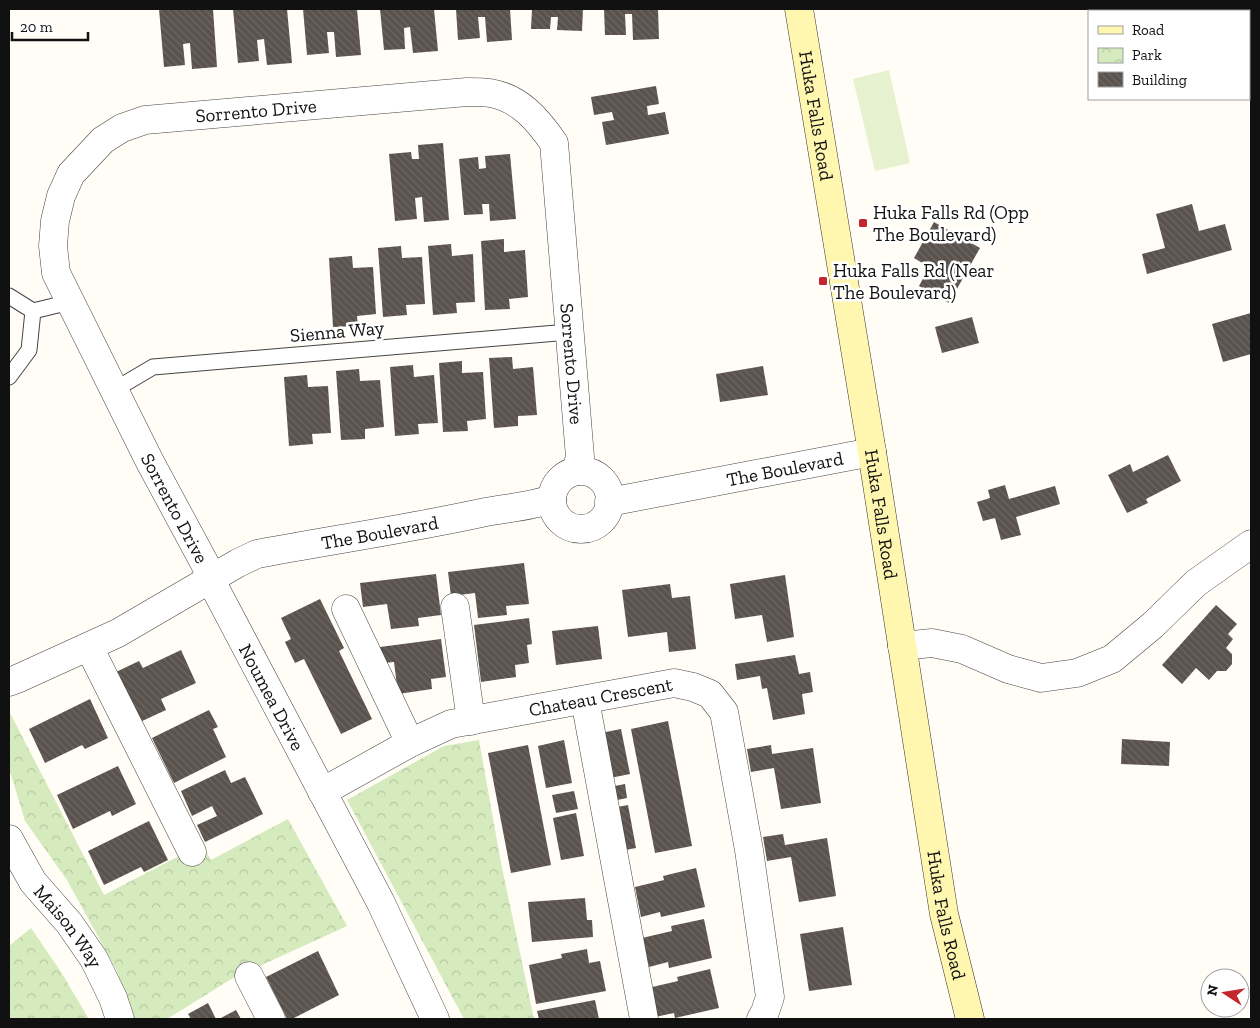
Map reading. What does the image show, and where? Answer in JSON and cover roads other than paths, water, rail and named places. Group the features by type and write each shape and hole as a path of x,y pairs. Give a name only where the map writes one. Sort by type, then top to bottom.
{"street":[{"name":"Huka Falls Road","path":"801,9 944,914 970,1019"},
{"name":"Sorrento Drive","path":"212,578 150,462 56,273 53,246 55,221 61,196 71,174 103,140 122,128 145,120 457,93 491,93 519,103 540,123 554,143 580,457 576,471"},
{"name":"The Boulevard","path":"610,502 872,452"},
{"path":"576,471 586,472 600,479 608,492 610,502 607,512 601,520 594,526 584,529 574,528 558,518 552,499 559,481 566,475 576,471"},
{"name":"The Boulevard","path":"212,578 257,554 427,525 537,504 552,499"},
{"path":"902,646 932,643 962,649 1008,670 1041,678 1077,673 1112,659 1153,625 1196,583 1251,544"},
{"path":"9,682 118,633 212,578"},
{"name":"Noumea Drive","path":"212,578 381,903 435,1019"},
{"path":"455,607 471,720"},
{"path":"346,609 410,743"},
{"path":"89,647 192,852"},
{"name":"Chateau Crescent","path":"322,792 410,743 452,724 674,682 710,694 724,712 749,850 770,997 766,1012 761,1019"},
{"path":"585,700 644,1019"},
{"name":"Maison Way","path":"9,839 33,882 69,923 94,959 113,998 120,1019"},
{"path":"249,976 271,1019"}],"lane":[{"path":"9,296 33,311 70,302"},
{"path":"9,377 29,350 33,311"},
{"name":"Sienna Way","path":"114,390 153,367 569,332"}],"place":[{"name":"Huka Falls Rd (Opp The Boulevard)","path":"863,223"},
{"name":"Huka Falls Rd (Near The Boulevard)","path":"823,281"}]}
